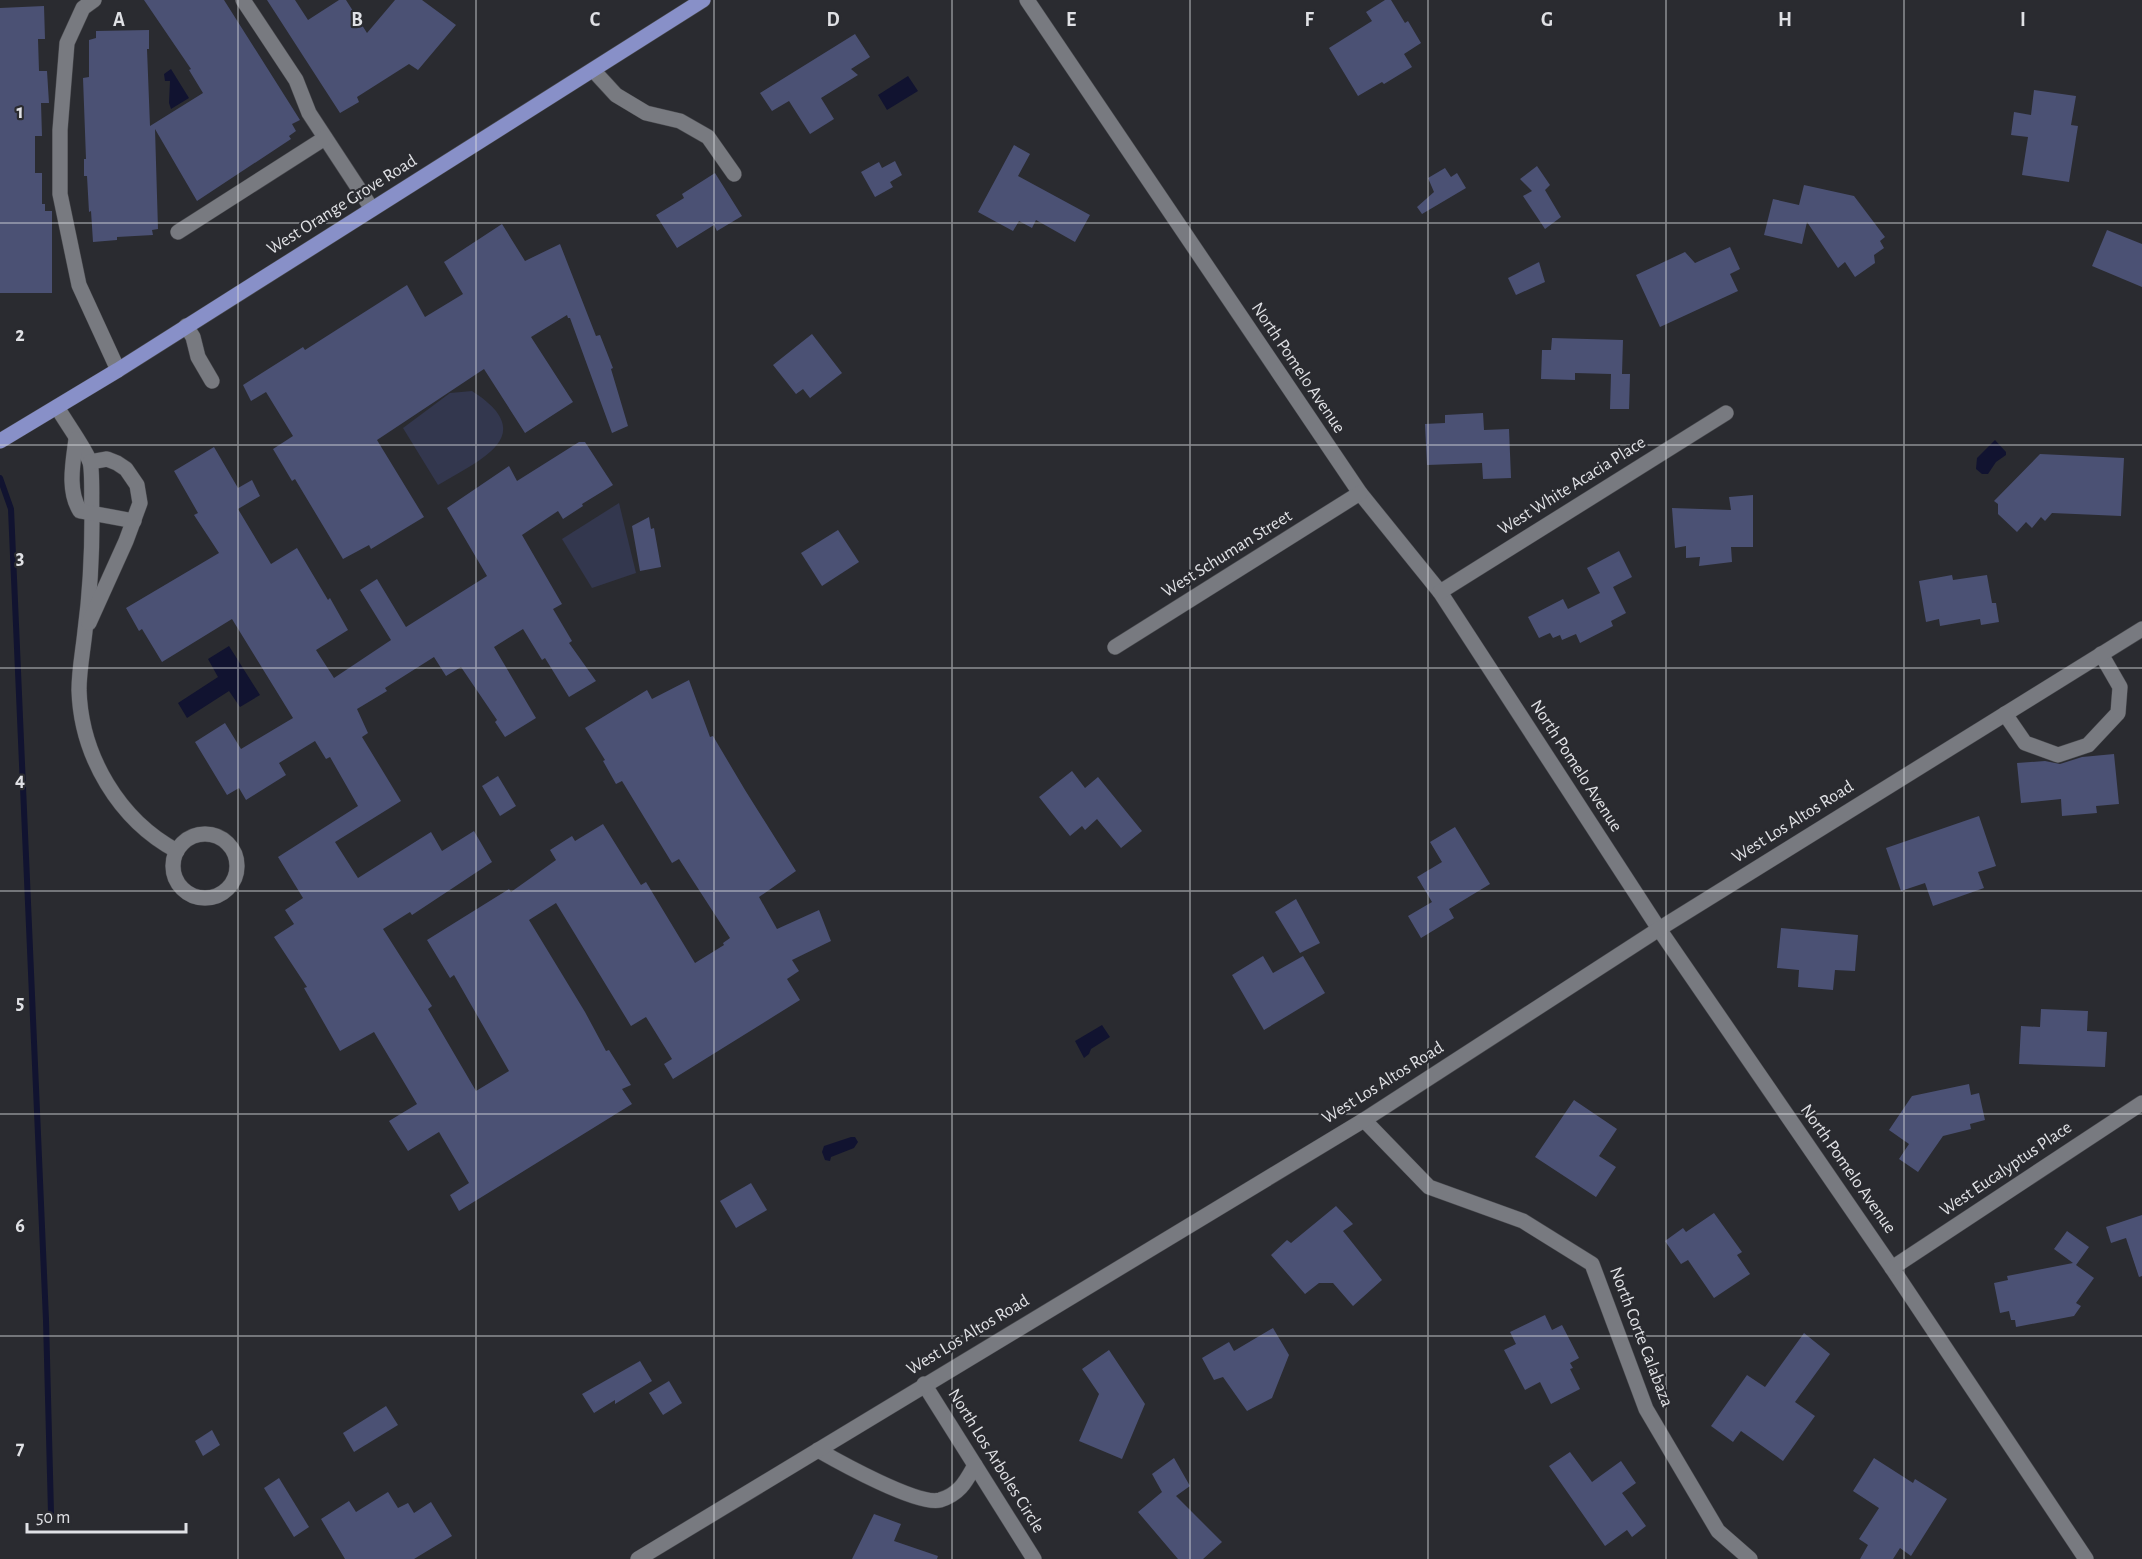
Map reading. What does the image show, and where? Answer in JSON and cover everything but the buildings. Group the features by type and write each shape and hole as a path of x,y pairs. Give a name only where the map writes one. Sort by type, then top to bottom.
{"main road":[{"name":"West Orange Grove Road","path":"0,441 118,370 703,0"}],"street":[{"path":"94,0 83,8 67,44 60,130 60,194 78,285 118,370"},
{"path":"243,0 296,80 309,113 372,209"},
{"name":"North Pomelo Avenue","path":"1027,0 1359,493 1440,592 1659,929 1892,1268 2086,1559"},
{"path":"593,70 616,95 646,113 680,121 708,137 734,174"},
{"path":"178,232 326,138"},
{"path":"186,326 208,376"},
{"path":"57,407 90,462 92,514 79,692 83,724 90,749 117,800 158,840 177,851"},
{"name":"West White Acacia Place","path":"1440,592 1726,413"},
{"path":"76,439 72,475 73,500 80,511 134,521"},
{"path":"85,632 140,503 140,494 132,476 117,462 107,459 90,462"},
{"name":"West Schuman Street","path":"1116,647 1359,493"},
{"name":"West Los Altos Road","path":"638,1559 1364,1120 1659,929 2142,629"},
{"path":"2005,714 2025,743 2058,755 2088,745 2118,713 2120,687 2101,654"},
{"path":"203,834 213,835 231,847 236,857 235,878 221,894 211,898 191,895 182,889 173,871 173,860 177,851 183,842 193,837 203,834"},
{"name":"West Eucalyptus Place","path":"1892,1268 2142,1103"},
{"name":"North Corte Calabaza","path":"1364,1120 1429,1186 1523,1221 1592,1264 1646,1409 1718,1531 1750,1559"},
{"name":"North Los Arboles Circle","path":"924,1384 1034,1559"},
{"path":"818,1450 864,1476 918,1497 939,1501 961,1489 975,1465"}],"shaded area":[{"path":"171,69 189,98 171,109 170,81 165,81 164,74"},
{"path":"908,76 918,91 887,110 878,95"},
{"path":"472,391 492,407 502,421 503,433 497,445 485,456 438,485 403,428 450,393"},
{"path":"1995,440 2006,455 1996,462 1988,474 1982,474 1976,469 1977,458"},
{"path":"619,503 636,573 592,588 562,539"},
{"path":"229,646 260,695 240,707 229,691 187,718 178,703 218,677 208,659"},
{"path":"1102,1025 1110,1037 1091,1049 1084,1058 1075,1041"},
{"path":"855,1137 858,1142 854,1148 831,1157 830,1161 825,1160 822,1152 824,1146"}],"waterway":[{"path":"0,478 11,509 46,1320 51,1513"}]}
